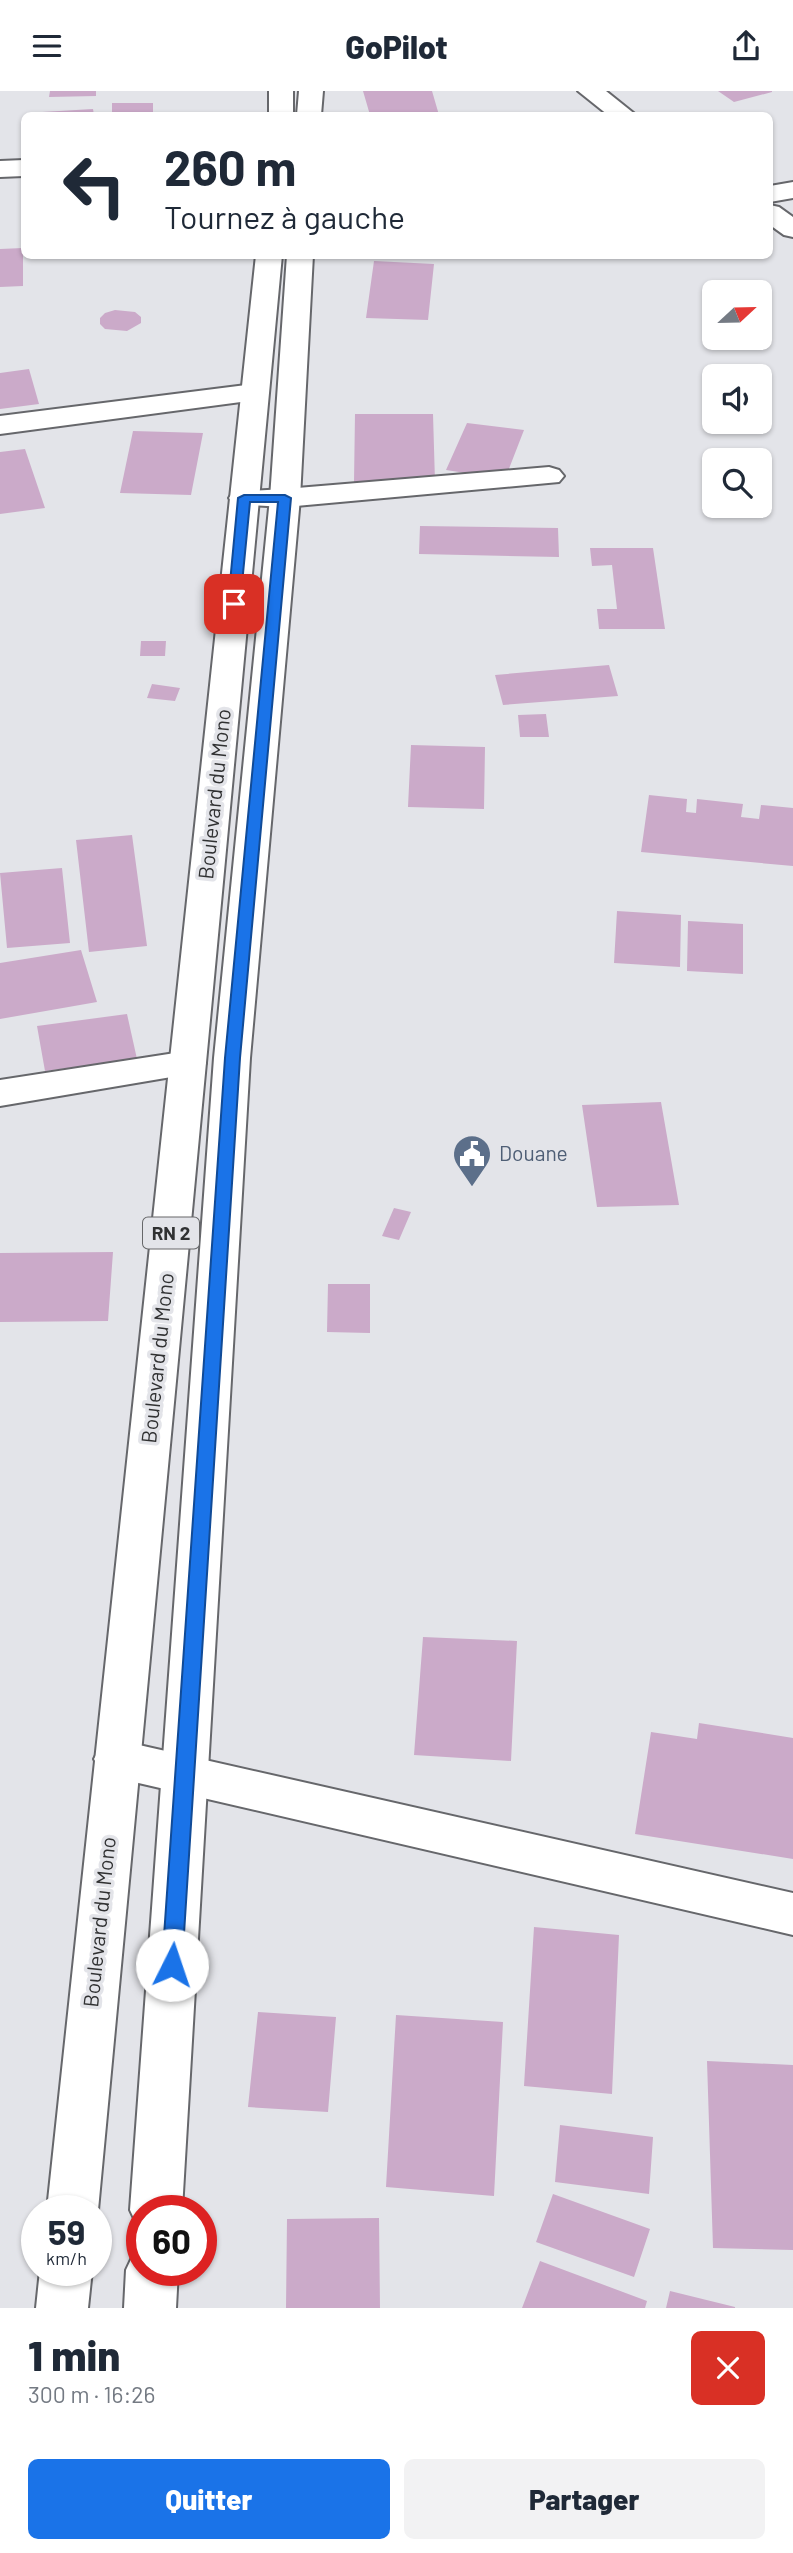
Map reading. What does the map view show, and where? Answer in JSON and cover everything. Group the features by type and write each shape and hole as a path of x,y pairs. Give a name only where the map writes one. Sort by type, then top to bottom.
{"main road":[{"path":"281,91 281,112"},
{"path":"309,112 311,91"},
{"path":"590,91 619,112"},
{"path":"0,169 21,168"},
{"path":"773,193 793,190"},
{"path":"773,215 793,229"},
{"name":"Boulevard du Mono","path":"73,2195 269,259"},
{"name":"Boulevard du Mono","path":"157,2195 232,1058 285,498 300,259"},
{"path":"0,425 254,393"},
{"path":"244,498 285,498 549,476"},
{"path":"0,1093 188,1063"},
{"path":"117,1759 793,1913"},
{"path":"62,2308 64,2286"},
{"path":"150,2308 151,2286"}],"building":[{"path":"50,91 96,91 96,96 49,97"},
{"path":"363,91 432,91 438,112 369,112"},
{"path":"718,91 772,91 772,92 734,102"},
{"path":"112,103 153,103 153,112 112,112"},
{"path":"93,109 94,112 42,112"},
{"path":"21,248 23,286 0,287 0,249"},
{"path":"374,261 434,264 428,320 366,318"},
{"path":"115,310 135,312 141,317 141,323 127,331 105,329 100,324 100,318"},
{"path":"29,369 39,404 0,409 0,373"},
{"path":"355,414 433,414 435,482 354,482"},
{"path":"467,423 524,430 505,479 446,470"},
{"path":"133,431 203,433 191,495 120,493"},
{"path":"25,449 45,508 0,514 0,452"},
{"path":"420,526 558,528 559,557 419,554"},
{"path":"590,548 653,548 665,629 599,629 597,609 617,609 612,565 592,566"},
{"path":"141,641 166,641 165,656 140,656"},
{"path":"609,665 618,696 503,705 495,675"},
{"path":"152,684 180,688 175,701 147,698"},
{"path":"546,714 549,737 520,737 518,715"},
{"path":"411,745 485,747 484,809 408,807"},
{"path":"649,795 687,799 686,812 696,813 697,799 743,804 741,817 759,819 761,805 793,808 793,866 641,852"},
{"path":"132,835 147,946 89,952 76,840"},
{"path":"62,868 70,943 7,948 0,873"},
{"path":"617,911 681,915 680,967 614,963"},
{"path":"688,921 743,924 743,974 687,971"},
{"path":"81,950 97,1002 0,1019 0,963"},
{"path":"127,1014 137,1059 45,1071 37,1026"},
{"path":"661,1102 679,1205 597,1207 582,1105"},
{"path":"394,1208 411,1212 399,1240 382,1236"},
{"path":"113,1252 108,1321 0,1322 0,1253"},
{"path":"328,1284 370,1284 370,1333 327,1332"},
{"path":"423,1637 517,1641 511,1761 414,1755"},
{"path":"699,1723 793,1738 793,1859 635,1834 651,1732 697,1739"},
{"path":"534,1927 619,1935 612,2094 524,2086"},
{"path":"258,2012 336,2017 328,2112 248,2107"},
{"path":"396,2015 503,2022 494,2196 386,2187"},
{"path":"707,2061 793,2065 793,2250 713,2248"},
{"path":"560,2125 653,2137 649,2194 555,2182"},
{"path":"553,2194 650,2229 634,2277 536,2242"},
{"path":"379,2218 380,2308 286,2308 287,2219"},
{"path":"540,2261 647,2301 645,2308 522,2308"},
{"path":"670,2291 735,2307 735,2308 666,2308"}],"place":[{"name":"Douane","path":"472,1188"}],"route":[{"path":"172,1965 232,1058 285,498 244,498 234,604"}]}
